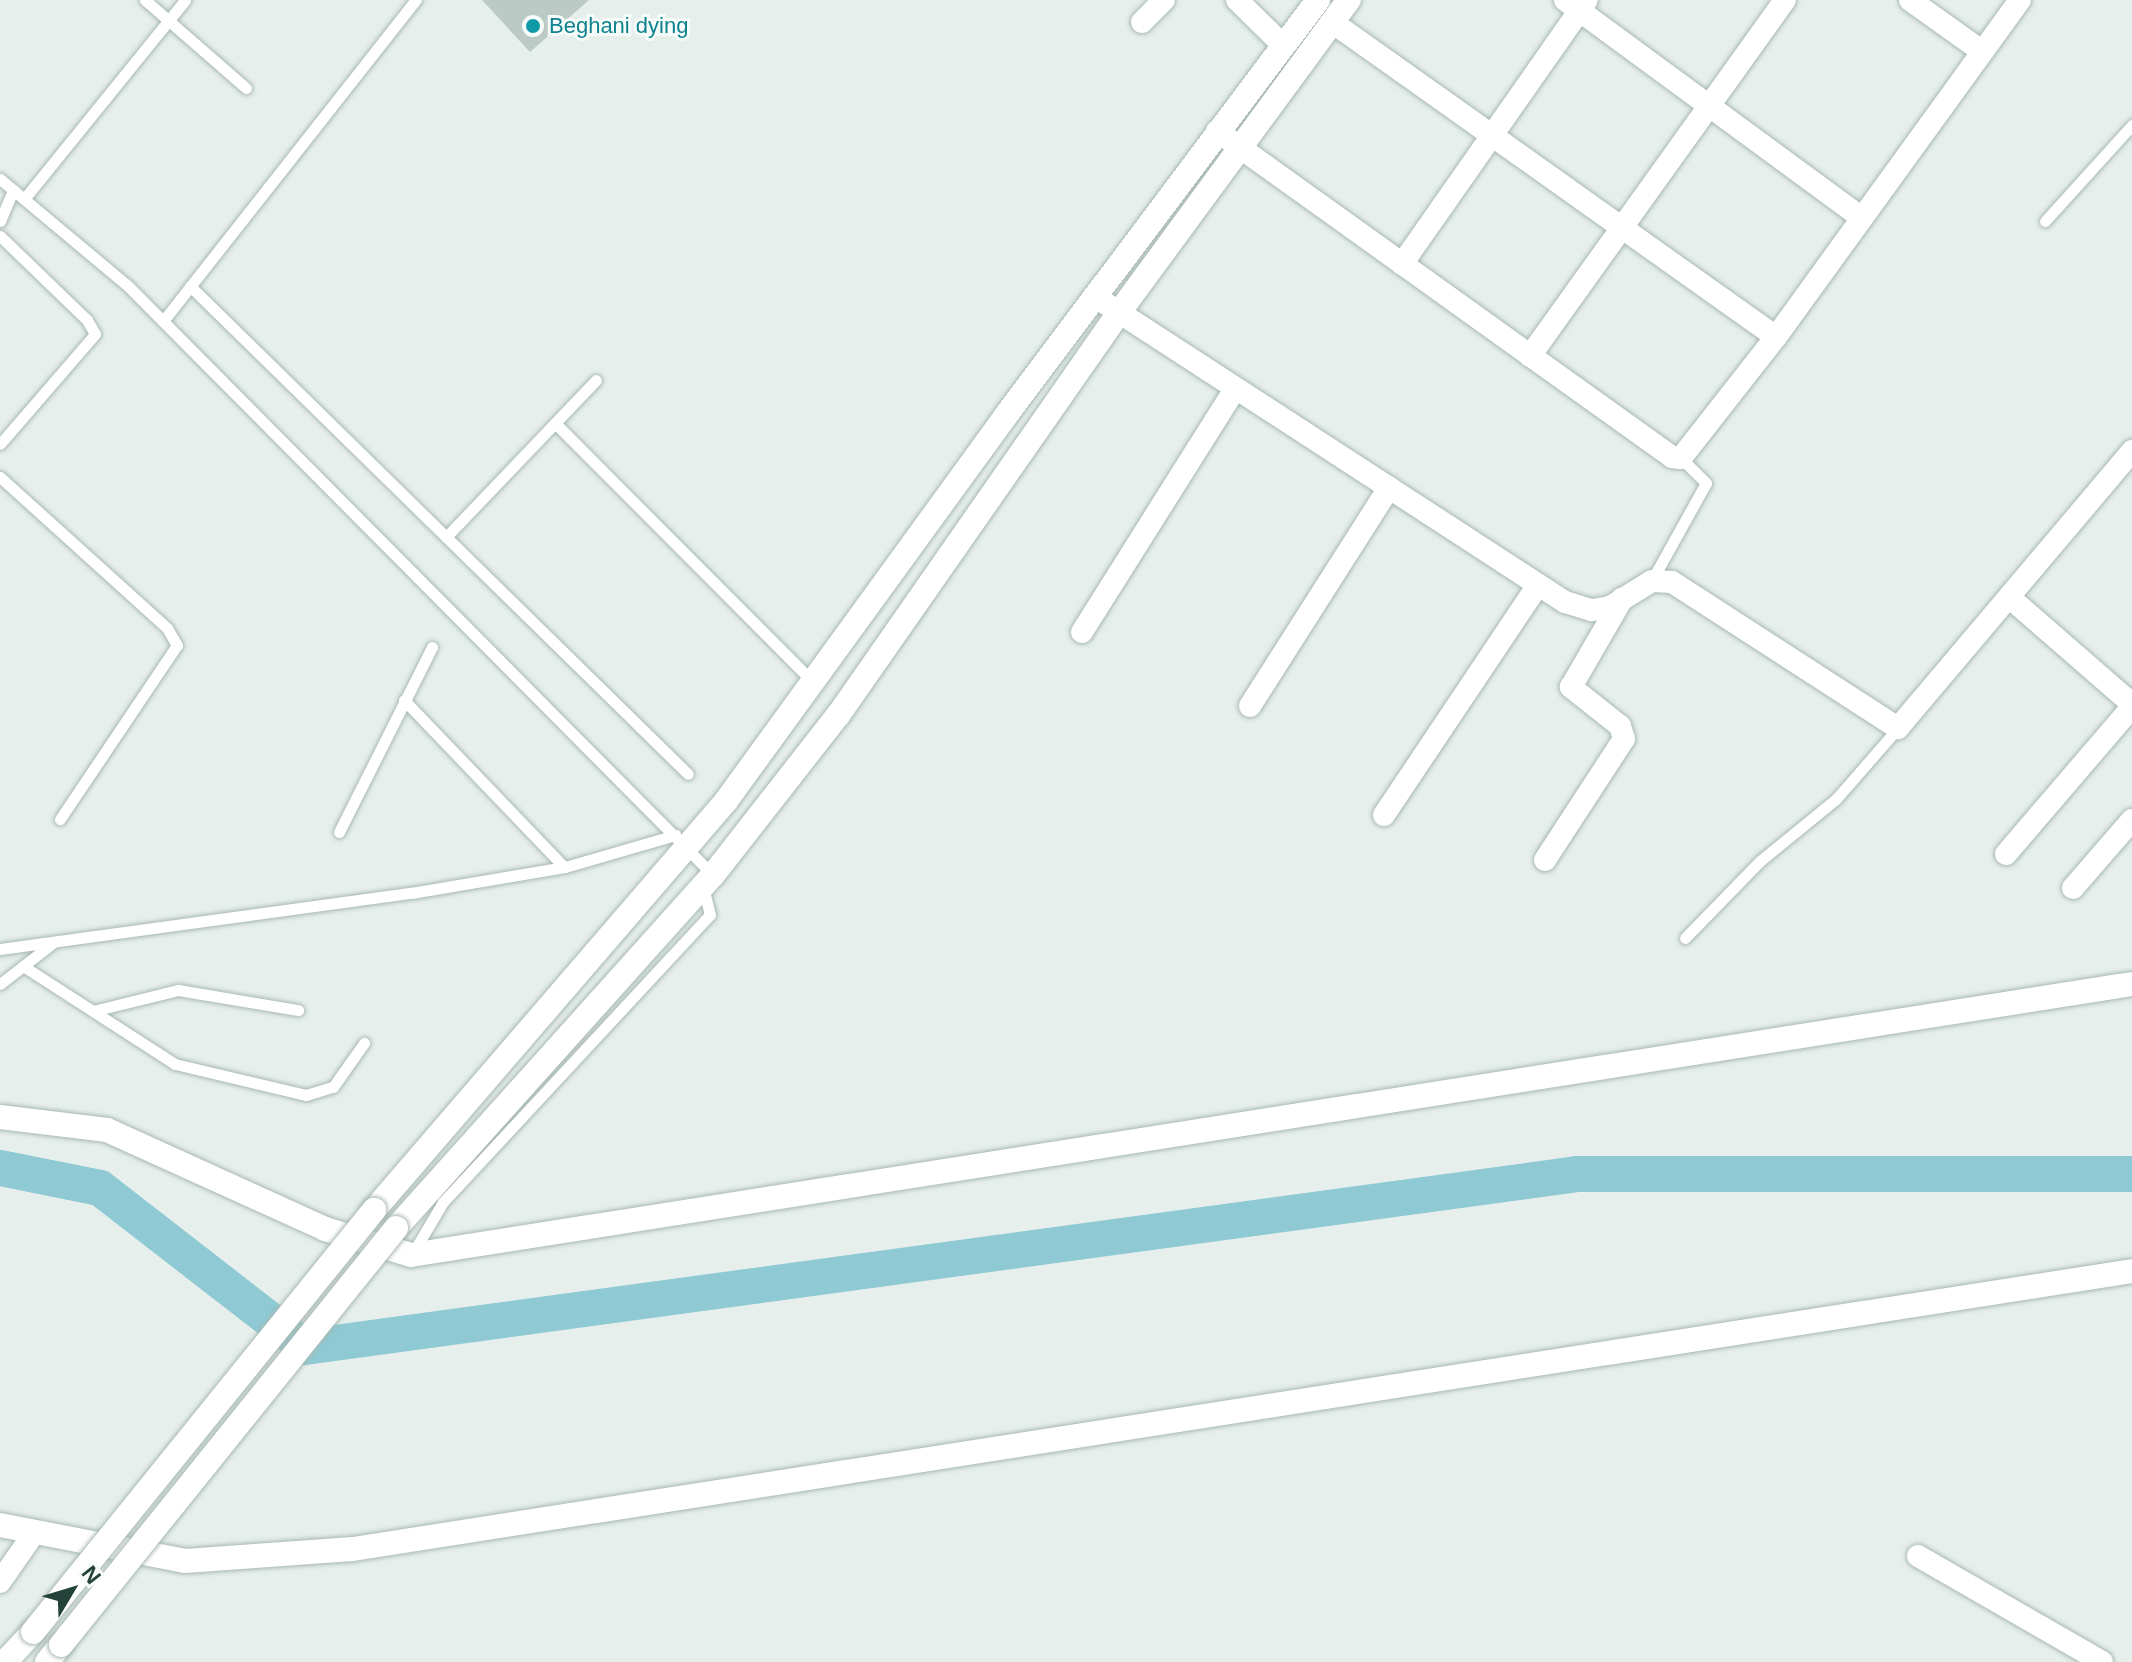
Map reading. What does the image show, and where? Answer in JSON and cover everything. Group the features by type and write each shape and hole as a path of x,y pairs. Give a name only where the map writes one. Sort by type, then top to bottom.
{"street":[{"path":"1142,22 1164,0"},
{"path":"1237,0 1283,45"},
{"path":"5,1662 33,1632 374,1210 813,682 1094,296 1318,0"},
{"path":"54,1653 396,1228 708,881 839,714 1118,314 1349,0"},
{"path":"1530,356 1785,0"},
{"path":"1910,0 1980,50"},
{"path":"1217,131 1672,457 1681,458 1776,337 1980,50 2020,0"},
{"path":"1402,264 1577,4 1708,107 1860,217"},
{"path":"1332,22 1776,337"},
{"path":"1094,296 1565,602 1592,610 1623,598 1652,581 1672,582 1727,613 1898,728 2132,451"},
{"path":"1082,632 1235,389"},
{"path":"1250,706 1389,488"},
{"path":"1384,815 1538,585"},
{"path":"2006,854 2132,706 2009,597"},
{"path":"1545,860 1624,739 1620,726 1571,687 1623,598"},
{"path":"2073,888 2132,820"},
{"path":"0,1117 107,1130 325,1229 411,1255 2132,984"},
{"path":"0,1525 185,1561 353,1549 2132,1271"},
{"path":"0,1582 34,1533"},
{"path":"1918,1556 2102,1662"}],"lane":[{"path":"145,0 246,88"},
{"path":"24,199 185,0"},
{"path":"163,321 416,0"},
{"path":"2045,221 2132,125"},
{"path":"0,179 163,321 681,841 708,881 710,915 443,1202 411,1255"},
{"path":"0,221 13,190"},
{"path":"0,236 87,320 95,334 0,444"},
{"path":"190,286 688,774"},
{"path":"446,537 596,380"},
{"path":"555,423 813,682"},
{"path":"1652,581 1706,483 1681,458"},
{"path":"0,477 167,628 177,645 60,819"},
{"path":"339,832 432,647"},
{"path":"404,700 564,867"},
{"path":"1685,938 1760,861 1836,799 1898,728"},
{"path":"0,949 564,867 681,841"},
{"path":"0,984 54,941"},
{"path":"23,966 175,1064 306,1095 333,1087 364,1043"},
{"path":"93,1011 178,990 298,1010"}],"building":[{"name":"Beghani dying","path":"482,0 589,0 530,52"}],"waterway":[{"path":"0,1168 100,1188 305,1347 1578,1174 2132,1174"}],"place":[{"name":"Beghani dying","path":"533,26"}]}
